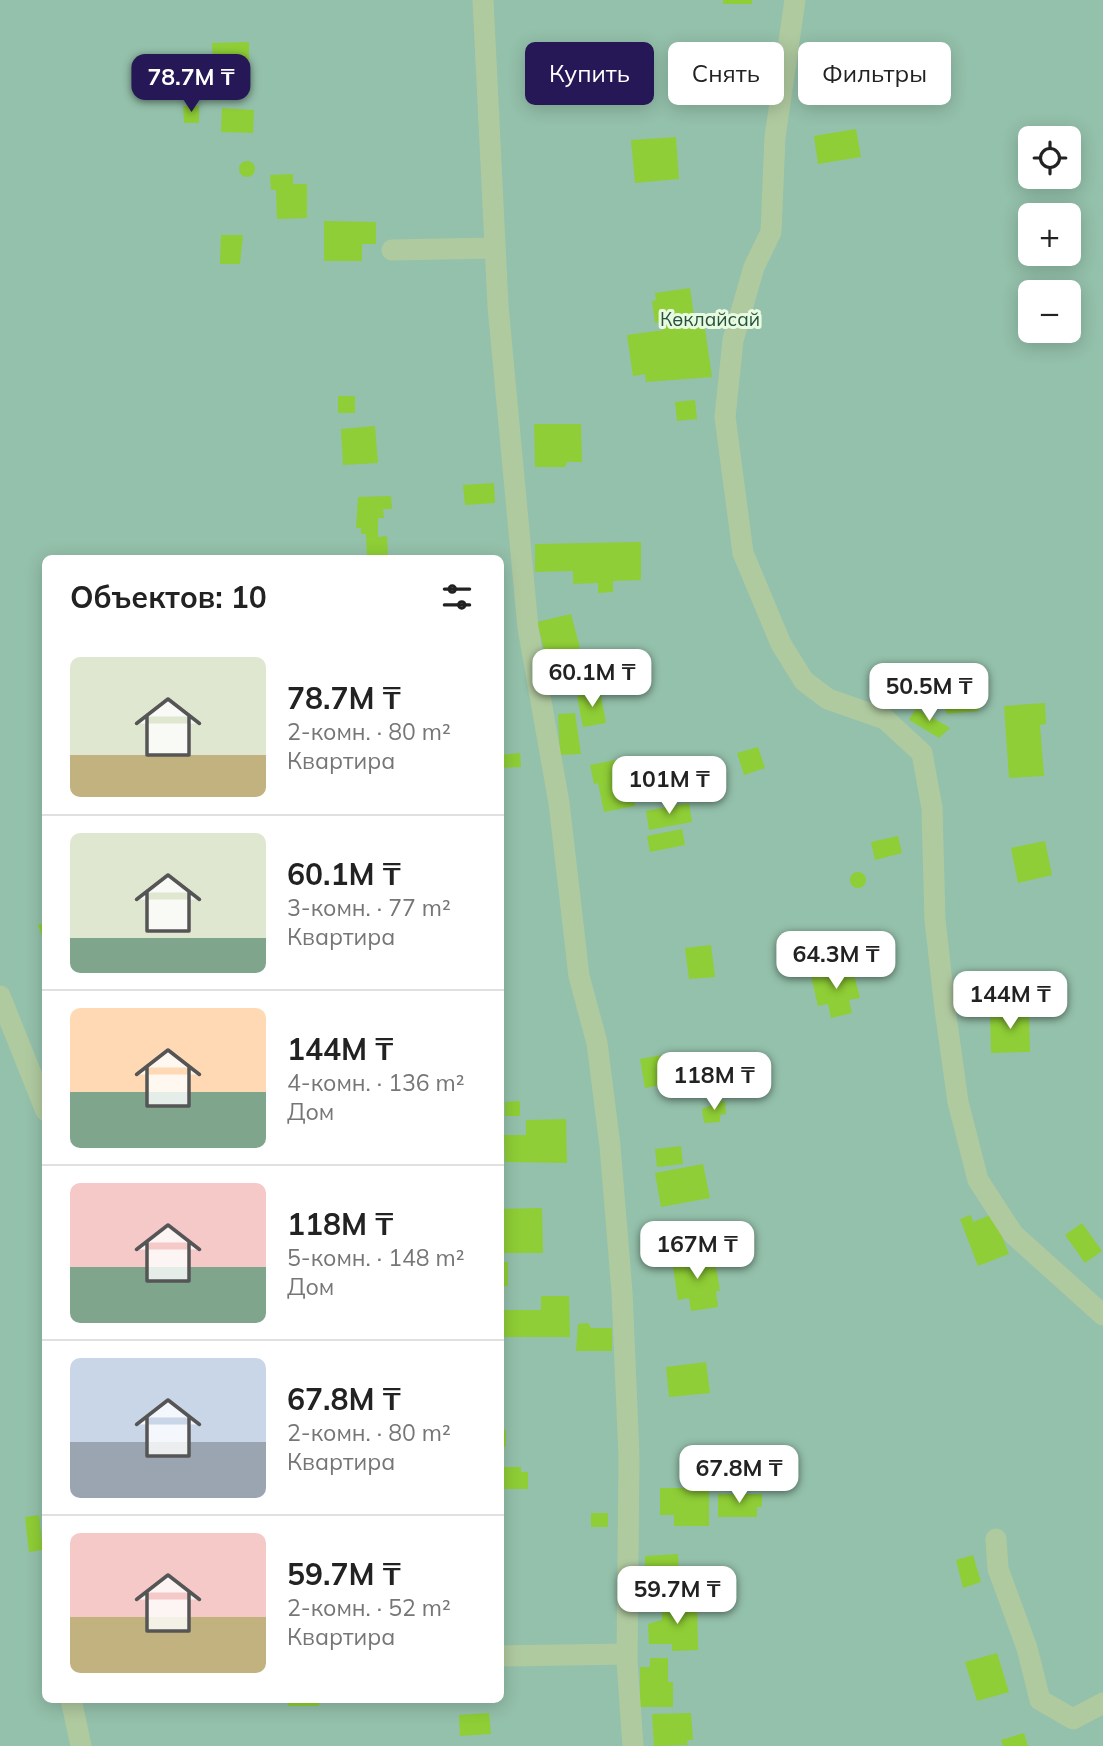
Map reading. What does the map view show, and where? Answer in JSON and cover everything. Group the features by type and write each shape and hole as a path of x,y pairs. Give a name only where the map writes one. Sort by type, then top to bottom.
{"street":[{"path":"483,0 494,248 528,628 559,803 579,975 597,1043 610,1146 622,1292 629,1457 628,1654 633,1746"},
{"path":"795,0 775,137 771,232 754,267 733,340 725,417 743,552 781,643 804,681 828,699 884,719 922,754 932,808 935,920 945,1009 958,1102 978,1180 1013,1234 1103,1315"},
{"path":"392,250 494,248"},
{"path":"0,996 42,1101"},
{"path":"996,1539 998,1569 1027,1648 1040,1700 1073,1719 1103,1703"},
{"path":"504,1656 628,1654"},
{"path":"72,1703 81,1746"}],"green space":[{"name":"Көклайсай","path":"0,0 1103,0 1103,1746 0,1746"}],"building":[{"path":"723,0 752,0 752,4 723,4"},
{"path":"249,42 249,64 213,65 212,43"},
{"path":"183,106 199,106 199,123 184,123"},
{"path":"222,108 254,110 253,133 221,132"},
{"path":"856,129 861,157 818,164 814,136"},
{"path":"676,137 679,179 635,183 631,140"},
{"path":"247,161 253,163 253,175 247,177 241,175 239,169 241,163"},
{"path":"293,174 293,184 307,184 307,218 277,219 276,190 271,190 270,175"},
{"path":"324,221 376,222 376,244 362,244 362,261 324,261"},
{"path":"221,235 243,235 240,264 220,264"},
{"path":"690,288 695,323 704,322 712,377 646,382 645,374 633,376 627,335 664,330 663,322 655,323 652,301 656,300 655,293"},
{"path":"338,396 355,396 355,413 338,413"},
{"path":"695,400 697,419 677,421 675,402"},
{"path":"534,424 581,424 582,462 567,462 565,467 535,467"},
{"path":"375,426 378,463 343,465 341,429"},
{"path":"494,483 495,503 465,505 463,485"},
{"path":"391,496 392,509 383,509 384,518 378,518 378,537 387,536 388,555 367,555 366,534 361,534 361,528 356,528 358,497"},
{"path":"641,542 641,580 613,581 613,592 598,593 598,583 573,584 573,571 535,572 535,544"},
{"path":"571,614 580,648 546,657 537,622"},
{"path":"582,651 586,665 553,674 549,659"},
{"path":"976,677 979,711 947,714 943,706 937,707 935,681"},
{"path":"600,691 606,723 583,727 577,696"},
{"path":"1045,703 1046,724 1040,725 1044,776 1009,778 1004,706"},
{"path":"916,708 950,728 939,738 909,720"},
{"path":"575,713 581,754 560,755 558,714"},
{"path":"758,747 765,768 744,775 737,753"},
{"path":"520,753 521,767 504,768 504,755"},
{"path":"625,758 635,806 604,812 598,783 594,784 590,765"},
{"path":"689,803 692,822 649,830 646,811"},
{"path":"682,829 685,845 650,852 647,836"},
{"path":"898,836 902,853 875,860 871,842"},
{"path":"1045,841 1052,875 1018,883 1011,848"},
{"path":"855,872 861,872 866,880 864,886 855,888 850,883 850,877"},
{"path":"711,945 715,977 689,979 685,948"},
{"path":"852,967 860,998 849,1000 852,1013 831,1018 828,1004 818,1006 811,976"},
{"path":"1021,1008 1029,1018 1030,1052 991,1053 990,1009"},
{"path":"678,1052 683,1081 645,1088 640,1059"},
{"path":"520,1101 520,1116 505,1116 505,1102"},
{"path":"725,1101 726,1114 720,1115 720,1122 704,1123 702,1109 710,1106 712,1102"},
{"path":"566,1119 567,1163 505,1162 504,1135 526,1135 526,1120"},
{"path":"681,1146 683,1164 657,1167 655,1149"},
{"path":"703,1164 710,1198 661,1207 655,1173"},
{"path":"542,1208 543,1253 504,1253 504,1209"},
{"path":"993,1214 1009,1254 978,1266 960,1219 971,1215 973,1222"},
{"path":"1082,1223 1102,1251 1085,1263 1065,1235"},
{"path":"714,1254 720,1291 716,1291 718,1307 691,1311 689,1298 678,1300 672,1260"},
{"path":"504,1262 508,1262 508,1286 504,1286"},
{"path":"541,1296 569,1296 570,1337 504,1337 504,1310 541,1310"},
{"path":"588,1323 591,1328 612,1328 612,1351 576,1351 578,1324"},
{"path":"706,1362 710,1393 669,1397 666,1367"},
{"path":"504,1430 506,1430 504,1447"},
{"path":"504,1467 521,1467 521,1472 528,1472 528,1489 504,1489"},
{"path":"660,1488 709,1488 709,1526 674,1526 674,1515 660,1515"},
{"path":"718,1494 762,1494 762,1507 757,1507 757,1517 718,1517"},
{"path":"591,1513 608,1513 608,1527 591,1527"},
{"path":"39,1515 42,1550 29,1552 25,1517"},
{"path":"678,1554 679,1576 645,1577 645,1556"},
{"path":"973,1555 981,1582 963,1588 956,1560"},
{"path":"662,1601 697,1601 698,1650 672,1651 672,1644 649,1644 648,1624 662,1620"},
{"path":"997,1653 1009,1692 977,1701 965,1662"},
{"path":"650,1658 668,1658 668,1682 673,1682 673,1707 640,1707 640,1667 650,1667"},
{"path":"288,1703 319,1703 319,1706 288,1706"},
{"path":"489,1713 491,1734 460,1736 459,1715"},
{"path":"691,1713 693,1740 687,1740 688,1745 654,1746 652,1714"},
{"path":"1024,1733 1028,1746 1003,1746 1001,1740"}]}
